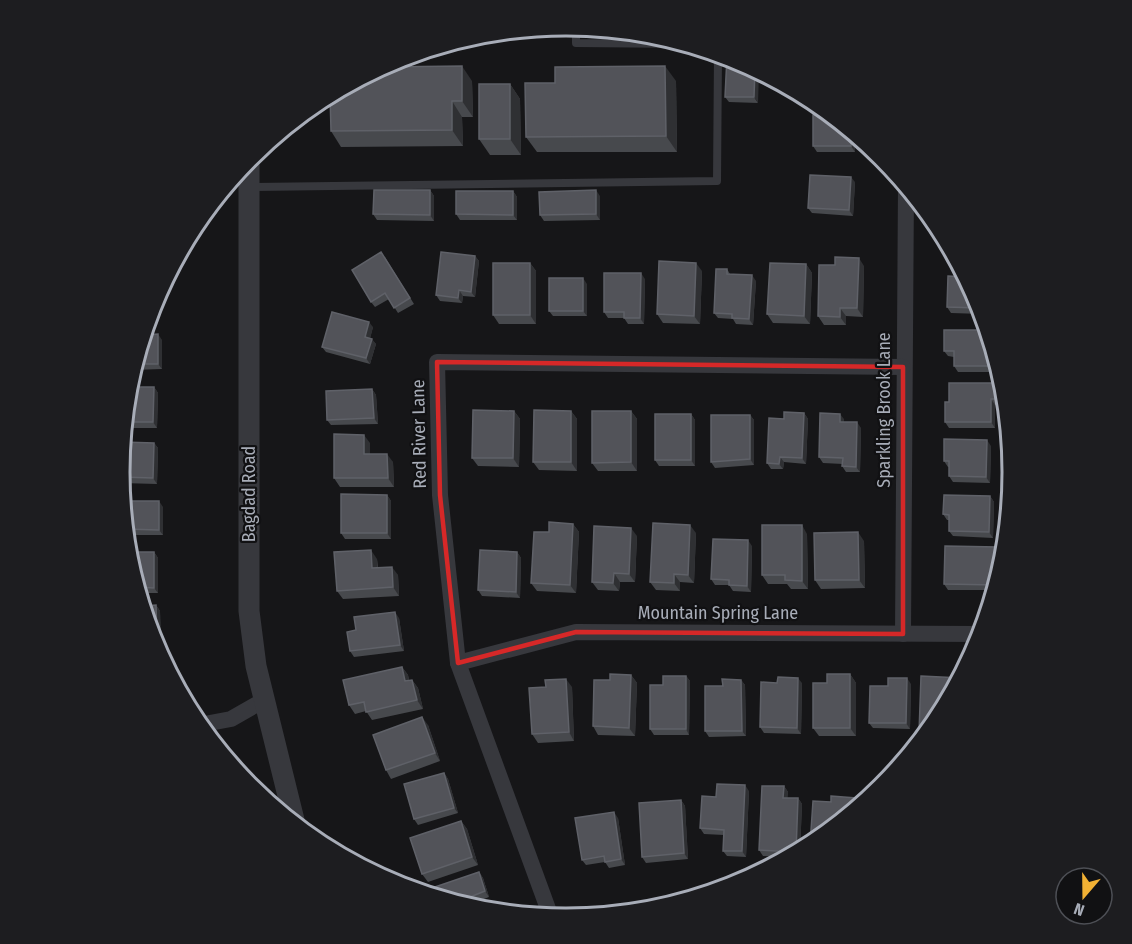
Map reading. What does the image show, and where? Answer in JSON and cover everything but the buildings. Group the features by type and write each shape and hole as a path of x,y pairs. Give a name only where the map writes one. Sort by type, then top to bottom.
{"street":[{"name":"Bagdad Road","path":"249,173 249,611 256,666 292,811"},
{"name":"Sparkling Brook Lane","path":"903,634 906,199"},
{"name":"Red River Lane","path":"547,907 458,663 440,495 437,362 903,367"},
{"name":"Mountain Spring Lane","path":"458,663 576,632 971,634"},
{"path":"210,723 231,719 266,699"}],"lane":[{"path":"576,36 576,43 649,44"},
{"path":"249,187 717,181 718,63"}],"highlighted area":[{"path":"437,362 903,367 903,634 576,632 458,663 440,495"}]}
